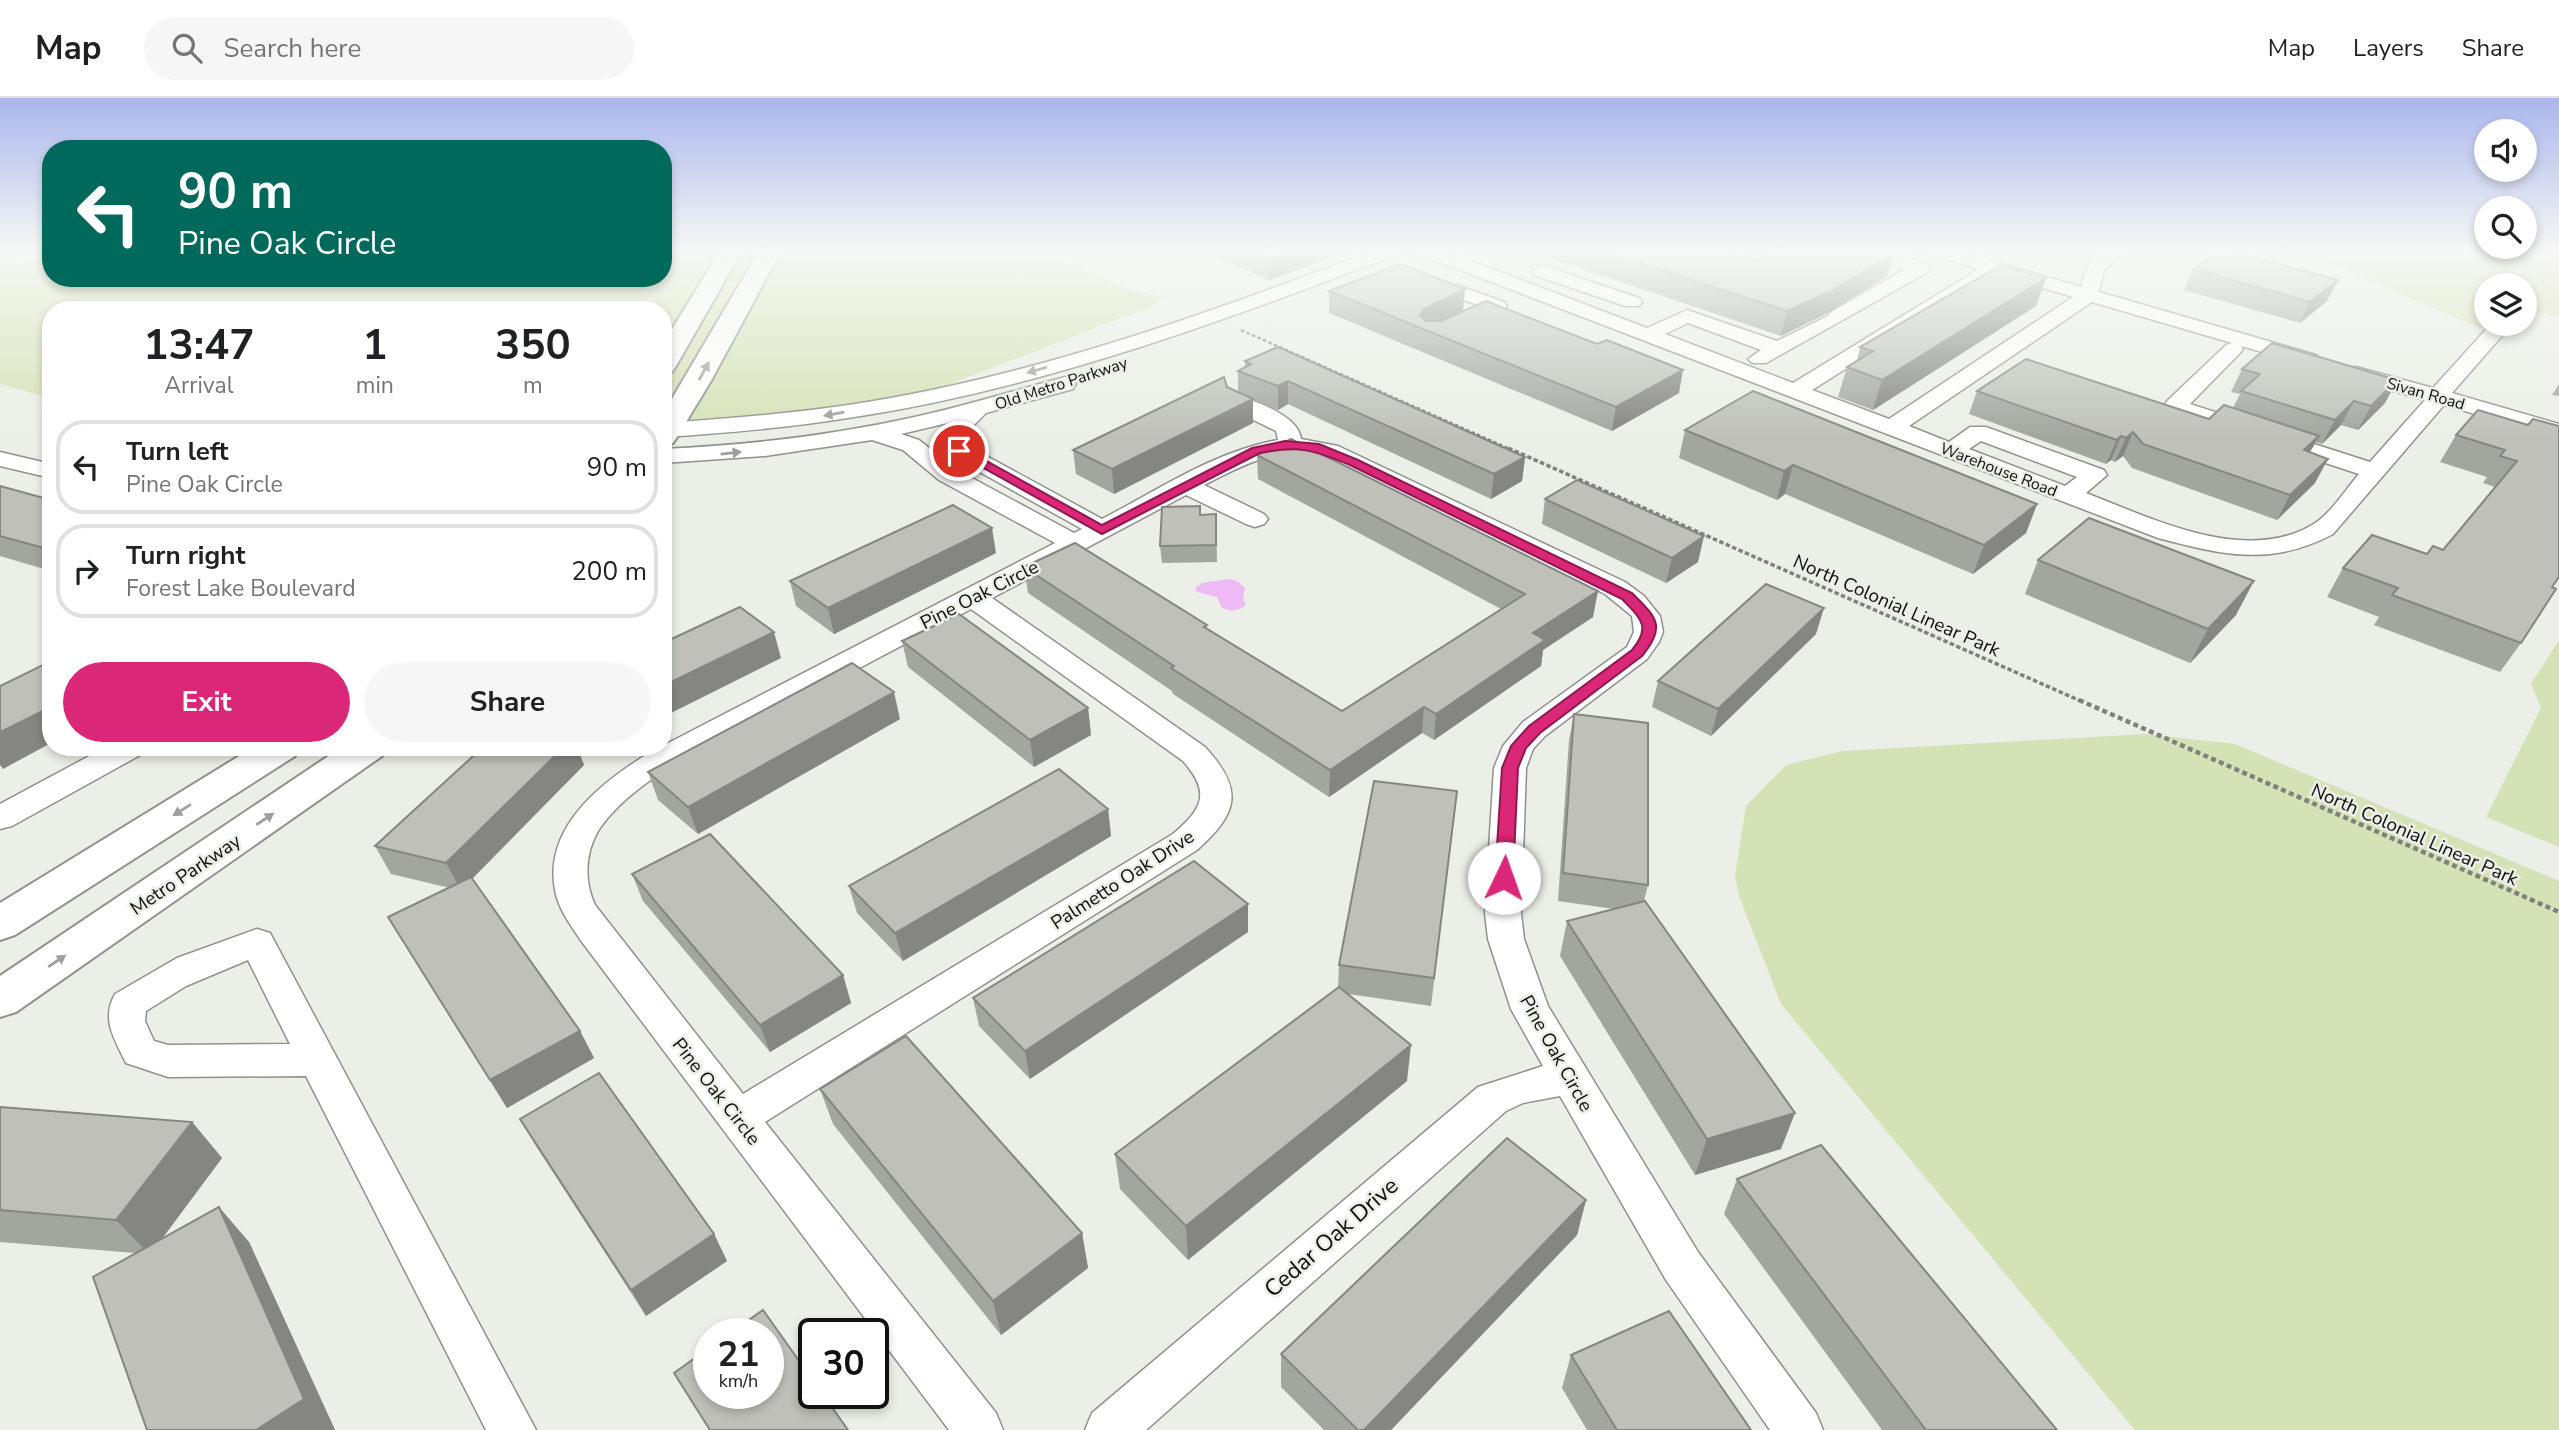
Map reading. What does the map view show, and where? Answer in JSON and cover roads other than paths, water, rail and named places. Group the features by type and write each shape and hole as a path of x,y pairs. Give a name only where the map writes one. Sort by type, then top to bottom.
{"main road":[{"path":"672,351 694,313"},
{"path":"672,426 735,313"},
{"path":"0,924 268,756"},
{"name":"Metro Parkway","path":"0,999 356,756"}],"street":[{"name":"Old Metro Parkway","path":"672,437 812,418 909,401 1030,372 1221,313"},
{"name":"Old Metro Parkway","path":"672,441 709,455 873,432 977,410 1100,372 1241,313"},
{"path":"1453,327 1482,313"},
{"name":"Warehouse Road","path":"1598,313 1648,335 2167,533 2212,544 2251,549 2285,547 2308,539 2324,529 2439,397 2447,383 2491,336"},
{"path":"1740,370 1844,313"},
{"path":"1795,391 1921,313"},
{"path":"1891,428 2062,313"},
{"name":"Sivan Road","path":"2148,313 2238,344 2552,429"},
{"path":"1648,335 1687,316 1778,349"},
{"path":"1100,372 1135,353 1143,344 1136,341"},
{"path":"2238,344 2175,406 2374,471"},
{"path":"1237,403 1284,426 1289,432 1290,444"},
{"path":"977,410 963,421 959,428 959,451 1048,500 1088,537"},
{"path":"873,432 911,445 948,475 1020,514 1088,537"},
{"path":"1952,451 1978,432 2095,475 2068,495"},
{"name":"Pine Oak Circle","path":"672,755 1256,450 1290,444 1315,446 1330,451 1615,588 1639,606 1648,618 1650,629 1647,640 1637,653 1534,729 1519,746 1510,768 1503,913 1506,939 1530,1009 1682,1266 1799,1430"},
{"path":"932,463 959,451"},
{"path":"0,458 40,468"},
{"path":"0,474 40,468"},
{"path":"1186,486 1255,519"},
{"path":"1020,514 1048,500"},
{"name":"Palmetto Oak Drive","path":"738,1118 1185,842 1212,818 1216,805 1215,781 1208,768 1194,754 973,597"},
{"path":"0,818 114,756"},
{"name":"Pine Oak Circle","path":"671,756 633,776 613,791 593,813 573,849 569,872 572,892 580,910 979,1430"},
{"path":"319,1060 168,1061 140,1052 126,1021 128,1004 146,990 233,950 257,943 319,1060 512,1430"},
{"name":"Cedar Oak Drive","path":"1109,1430 1492,1099 1512,1089 1570,1078"}]}
